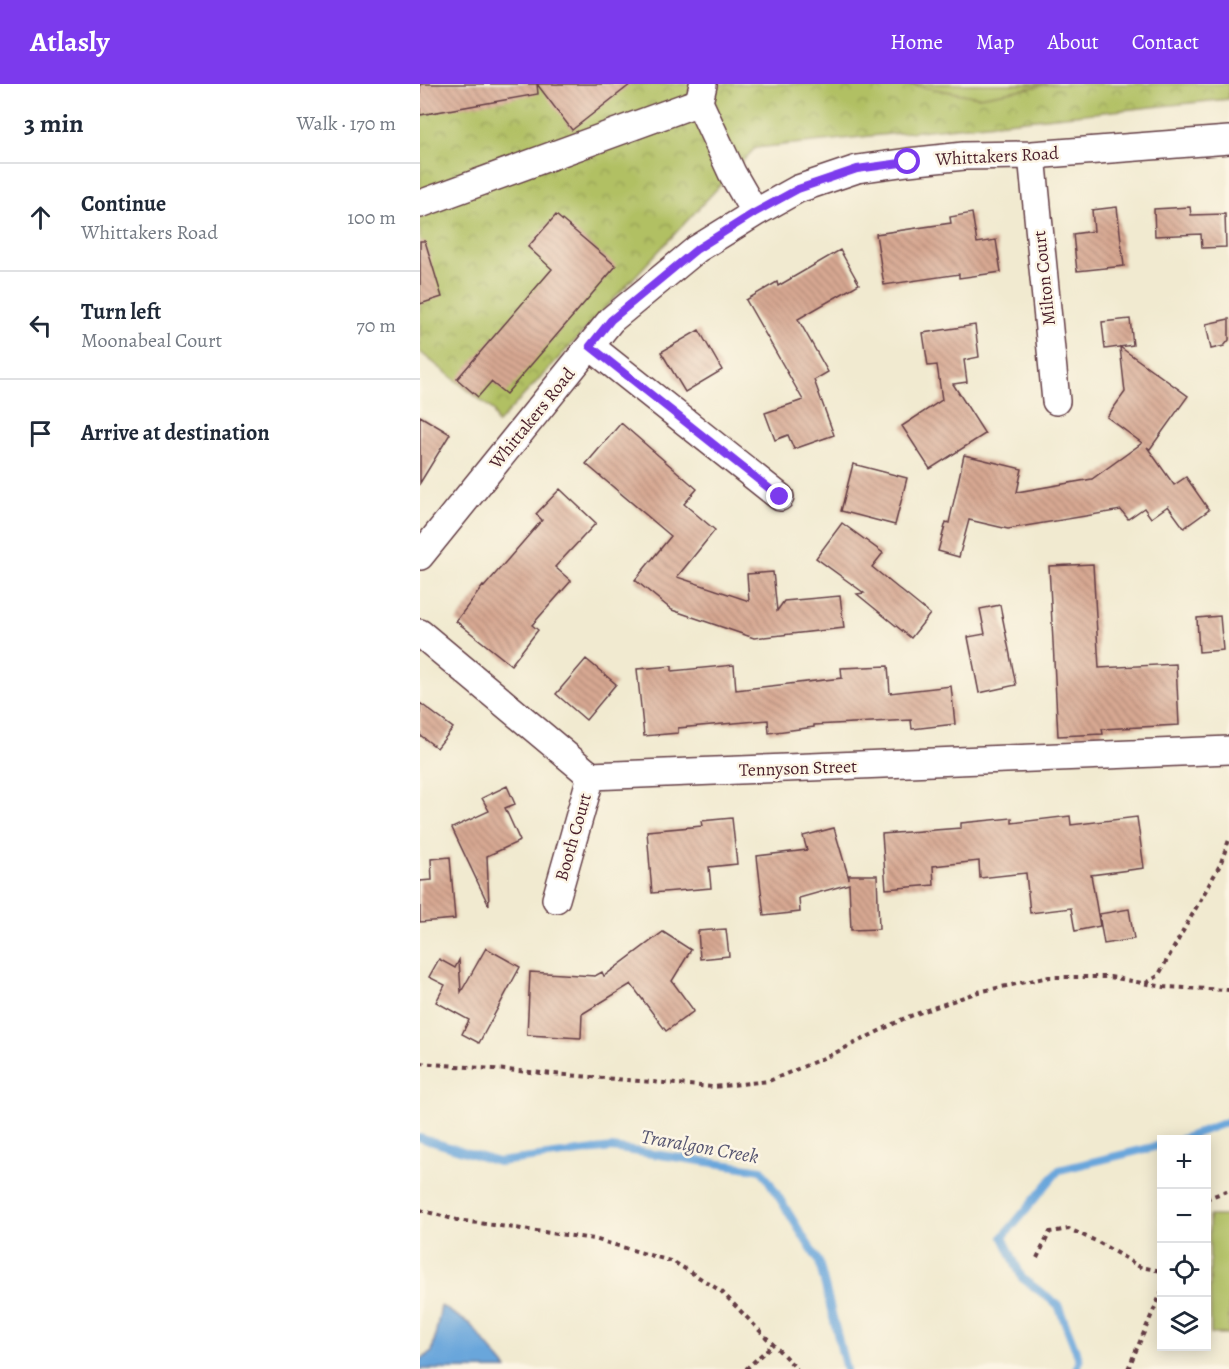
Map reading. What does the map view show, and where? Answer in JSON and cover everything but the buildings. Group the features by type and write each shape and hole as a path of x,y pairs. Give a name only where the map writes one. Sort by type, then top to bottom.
{"street":[{"path":"420,204 701,93 732,173 754,213"},
{"name":"Whittakers Road","path":"420,556 611,320 697,249 754,213 798,189 857,169 964,156 1032,155 1229,140"},
{"name":"Milton Court","path":"1032,155 1056,401"},
{"path":"590,346 780,497"},
{"path":"420,633 591,776"},
{"name":"Tennyson Street","path":"591,776 1229,750"},
{"name":"Booth Court","path":"556,899 591,776"}],"path":[{"path":"1145,983 1158,976 1220,865 1229,840"},
{"path":"420,1063 713,1087 769,1081 833,1054 905,1018 978,992 1048,977 1110,977 1164,987 1229,990"},
{"path":"1211,1197 1229,1190"},
{"path":"420,1210 457,1220 594,1239 674,1262 721,1291 797,1369"},
{"path":"1037,1258 1050,1232 1069,1229 1098,1242 1140,1267 1157,1270"},
{"path":"1128,1369 1158,1297"},
{"path":"746,1369 773,1344"}],"green space":[{"path":"420,84 1229,84 1229,99 755,148 497,424 493,410 420,352"},
{"path":"906,84 1051,84 979,97"},
{"path":"1211,1216 1229,1216 1229,1334 1211,1334"}],"water":[{"path":"441,1306 470,1324 507,1369 420,1369 420,1360 432,1352"}],"waterway":[{"name":"Traralgon Creek","path":"1192,1135 1229,1121"},
{"name":"Traralgon Creek","path":"420,1138 498,1162 612,1148 762,1170 819,1262 846,1369"},
{"name":"Traralgon Creek","path":"1076,1369 1080,1361 1058,1305 1022,1278 1003,1237 1059,1170 1157,1146"}],"route":[{"path":"780,497 590,346 611,320 697,249 754,213 798,189 857,169 908,162"}]}
